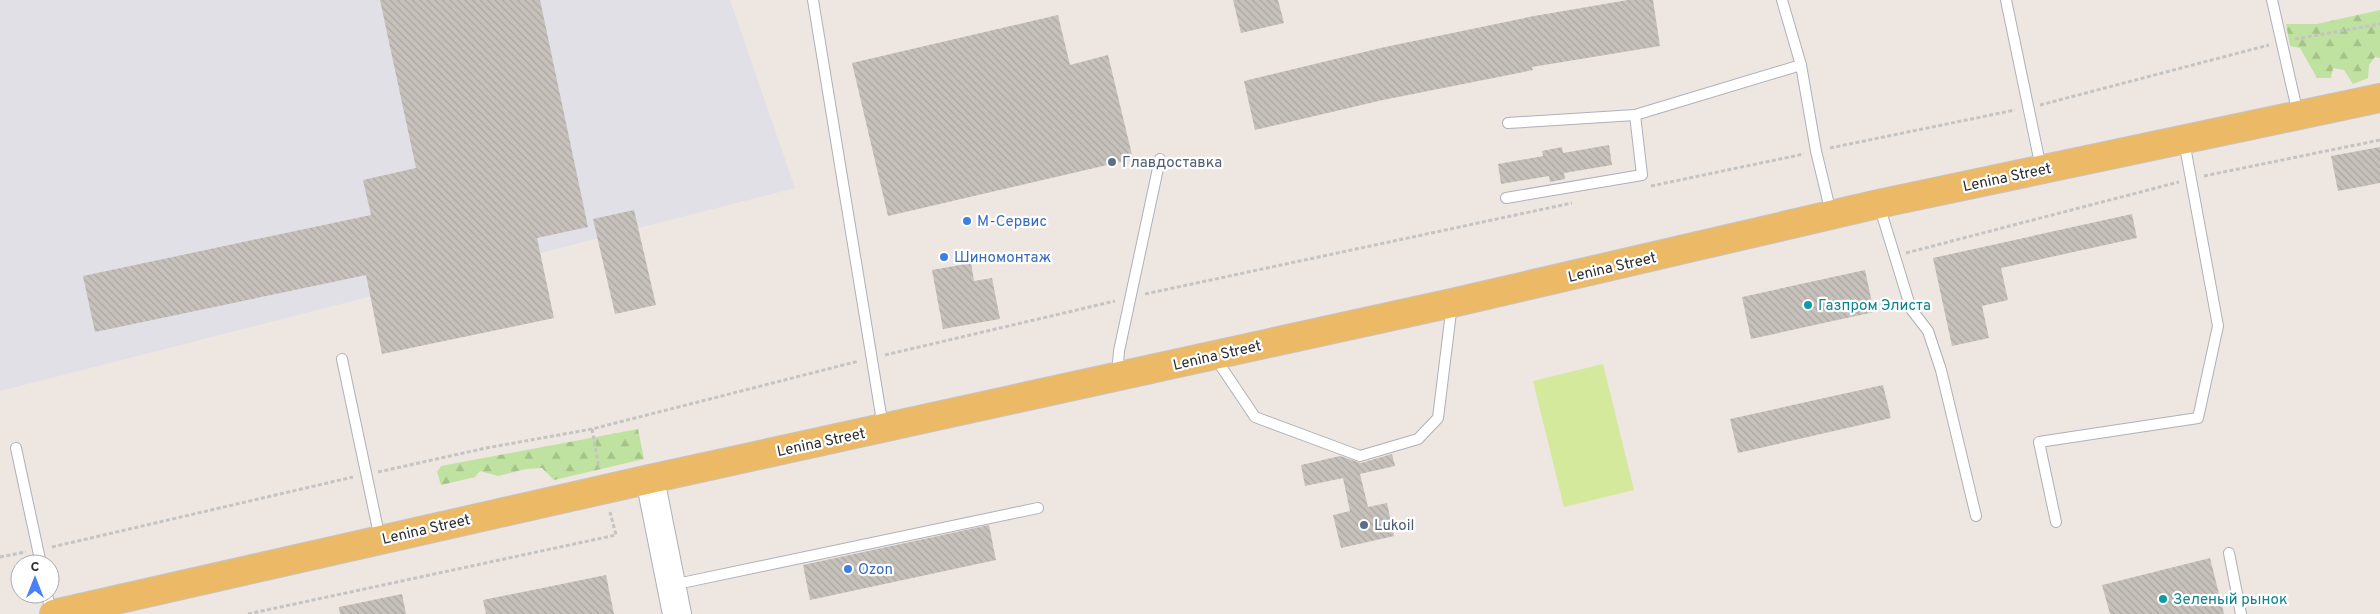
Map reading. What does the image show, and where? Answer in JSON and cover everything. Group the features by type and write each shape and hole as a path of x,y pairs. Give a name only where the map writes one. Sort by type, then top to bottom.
{"main road":[{"name":"Lenina Street","path":"53,614 650,479 1452,303 1878,204 2184,141 2298,114 2380,98"},
{"path":"650,479 677,614"}],"lane":[{"path":"812,0 883,428"},
{"path":"1782,0 1801,65 1816,151 1831,216"},
{"path":"2006,0 2042,170"},
{"path":"2272,0 2298,114"},
{"path":"1508,122 1635,115 1801,65"},
{"path":"1506,198 1642,175 1635,115"},
{"path":"2056,522 2039,442 2198,418 2218,326 2184,141"},
{"path":"1121,377 1118,363 1160,159"},
{"path":"1878,204 1911,309 1928,331 1941,370 1976,516"},
{"path":"1214,356 1255,417 1360,456 1418,439 1438,418 1452,303"},
{"path":"342,359 380,540"},
{"path":"16,448 39,554"},
{"path":"672,585 1038,508"},
{"path":"2229,553 2241,614"}],"path":[{"path":"1642,188 2029,108 2281,42 2380,24"},
{"path":"1894,256 2191,179 2380,140"},
{"path":"0,557 486,448 592,429 871,358 1131,298 1575,203"},
{"path":"592,429 600,474"},
{"path":"248,614 616,535 609,508"}],"shaded area":[{"path":"0,0 730,0 795,188 0,391"}],"green space":[{"path":"2380,10 2380,58 2375,57 2369,65 2368,78 2353,84 2344,70 2333,68 2331,78 2317,78 2300,48 2290,46 2286,24 2317,24"},
{"path":"1603,364 1634,490 1564,507 1533,381"},
{"path":"638,429 644,459 554,480 542,468 526,469 498,476 480,471 475,477 441,485 437,472 441,466"}],"building":[{"path":"380,0 540,0 588,227 537,238 554,318 382,354 366,275 95,332 83,276 371,215 363,180 416,168"},
{"path":"1233,0 1278,0 1284,23 1241,33"},
{"path":"1628,0 1653,0 1660,46 1532,67 1533,70 1383,100 1255,130 1244,81 1385,47 1534,16"},
{"path":"1058,15 1070,65 1108,55 1133,159 888,216 852,63"},
{"path":"1609,145 1612,165 1564,173 1565,179 1550,182 1549,176 1501,184 1498,164 1543,156 1542,151 1562,147 1563,153"},
{"path":"2380,147 2380,183 2338,191 2331,156"},
{"path":"634,210 656,305 615,314 593,219"},
{"path":"2132,214 2137,238 2001,268 2008,300 1982,306 1989,338 1952,346 1933,258"},
{"path":"971,263 974,281 992,278 1000,319 943,329 932,270"},
{"name":"Газпром Элиста","path":"1865,270 1874,312 1751,339 1742,297"},
{"path":"1883,385 1891,418 1738,453 1730,419"},
{"path":"1392,454 1395,466 1360,474 1368,507 1387,503 1394,536 1341,548 1333,515 1350,511 1343,478 1305,486 1301,465 1340,456 1361,463"},
{"path":"989,525 996,560 810,600 803,565"},
{"name":"Зеленый рынок","path":"2210,558 2224,614 2110,614 2102,585"},
{"path":"606,575 614,614 486,614 483,600"},
{"path":"402,594 406,614 340,614 339,607"}],"place":[{"name":"Главдоставка","path":"1112,162"},
{"name":"М-Сервис","path":"967,221"},
{"name":"Шиномонтаж","path":"944,257"},
{"name":"Газпром Элиста","path":"1808,305"},
{"name":"Lukoil","path":"1364,525"},
{"name":"Ozon","path":"848,569"},
{"name":"Зеленый рынок","path":"2163,599"}]}
